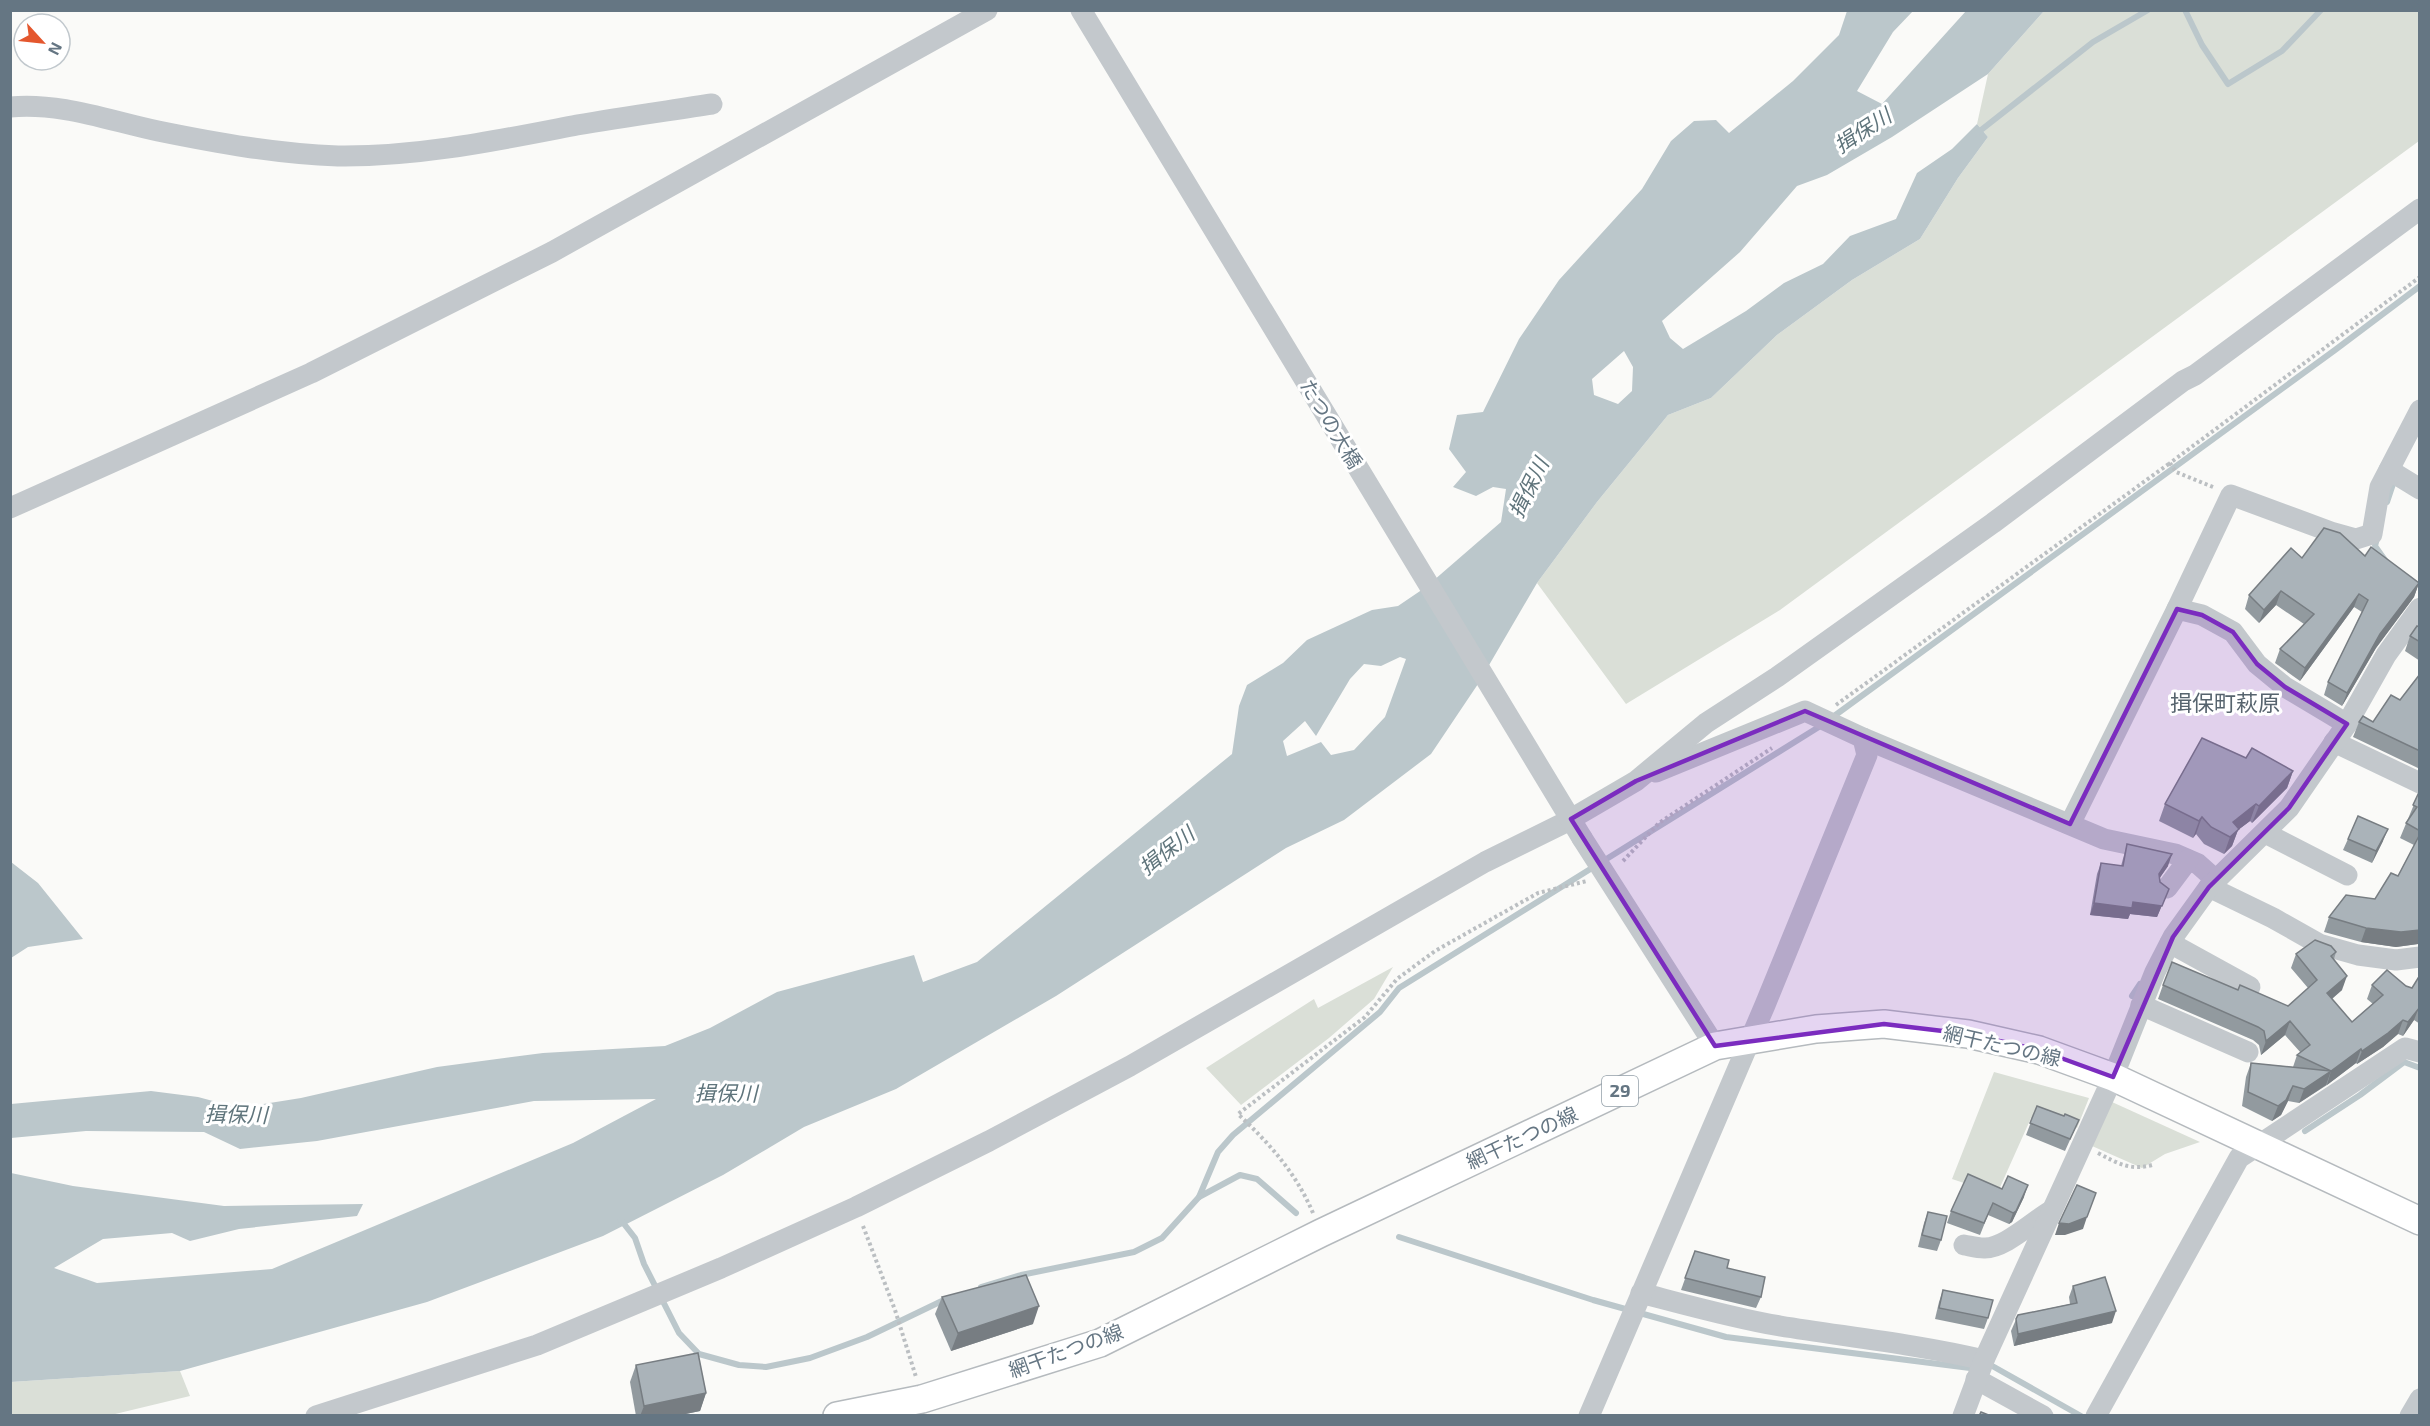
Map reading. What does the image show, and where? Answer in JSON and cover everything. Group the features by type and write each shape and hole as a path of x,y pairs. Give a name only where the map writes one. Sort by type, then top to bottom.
{"main road":[{"name":"網干たつの線","path":"837,1416 916,1407 1100,1343 1321,1233 1715,1046 1816,1029 1884,1024 1968,1034 2039,1050 2113,1077 2420,1221"}],"street":[{"path":"10,508 311,373 552,252 987,10"},
{"name":"たつの大橋","path":"1081,10 1582,838 1715,1046"},
{"path":"10,107 30,105 57,108 158,131 272,151 339,156 406,153 480,143 712,104"},
{"path":"1636,781 1706,723 1777,677 1993,523 2183,381 2195,375 2420,209"},
{"path":"2070,824 2177,609 2230,495 2356,539 2372,534 2380,487 2420,410"},
{"path":"2388,470 2420,489"},
{"path":"1963,1416 1980,1370 2113,1077 2140,1005 2170,943 2212,884 2289,808 2347,724 2386,656 2420,608"},
{"path":"2177,609 2202,615 2233,632 2257,664 2285,687 2347,724"},
{"path":"316,1416 537,1345 721,1269 856,1207 989,1141 1130,1065 1485,862 1564,823 1636,781 1805,711 1863,738 2104,839 2175,854 2198,864 2212,884 2319,944 2358,956 2396,960 2420,957"},
{"path":"1589,1416 1749,1042 1867,755 1863,738"},
{"path":"2334,742 2420,783"},
{"path":"2265,833 2347,875"},
{"path":"2167,888 2188,860"},
{"path":"2170,943 2250,987"},
{"path":"2140,1005 2248,1052"},
{"path":"2096,1416 2239,1158 2405,1048 2420,1052"},
{"path":"1964,1245 1986,1249 2012,1238 2051,1211"},
{"path":"1641,1293 1706,1311 1779,1326 1933,1348 1980,1370 2043,1416"},
{"path":"2410,1416 2420,1399"}],"path":[{"path":"1818,717 2170,464 2420,277"},
{"path":"2170,464 2176,472 2230,495"},
{"path":"1623,861 1659,823 1778,744"},
{"path":"1321,1233 1306,1197 1271,1145 1238,1114 1365,1017 1397,980 1435,951 1538,893 1589,880"},
{"path":"2081,1145 2128,1168 2139,1169 2152,1166"},
{"path":"856,1207 895,1310 916,1407"}],"highlighted area":[{"path":"2177,609 2202,615 2233,632 2257,664 2285,687 2347,724 2289,808 2209,887 2173,937 2113,1077 2039,1050 1968,1034 1884,1024 1715,1046 1571,819 1636,781 1805,711 2070,824"}],"shaded area":[{"path":"2044,11 2419,11 2419,141 1780,610 1626,704 1537,583 1597,502 1668,415 1711,398 1777,335 1852,280 1920,239 1958,178 1988,137 1977,124 1988,74"},
{"path":"1393,967 1374,999 1329,1038 1241,1105 1206,1068 1314,999 1318,1008"},
{"path":"1994,1072 2089,1098 2077,1128 2064,1122 2058,1127 2031,1118 1997,1194 1952,1179"},
{"path":"2112,1102 2200,1142 2165,1154 2142,1168 2092,1146"},
{"path":"180,1371 190,1396 111,1415 11,1416 11,1382"}],"water":[{"name":"揖保川","path":"1847,11 1913,11 1893,32 1857,91 1882,104 1966,11 2044,11 1988,74 1892,137 1827,175 1797,186 1740,252 1662,321 1670,338 1683,349 1746,311 1784,283 1823,264 1850,236 1896,219 1917,173 1952,149 1977,124 1988,137 1958,178 1920,239 1852,280 1777,335 1711,398 1668,415 1597,502 1537,583 1478,684 1431,754 1344,820 1286,848 1056,996 896,1089 804,1127 723,1175 603,1236 427,1302 180,1371 11,1382 11,1173 73,1186 224,1206 363,1204 357,1216 239,1229 190,1241 172,1233 103,1239 54,1268 97,1283 272,1269 573,1143 656,1099 534,1101 317,1141 240,1149 204,1132 86,1131 11,1138 11,1104 151,1091 198,1097 239,1108 301,1098 437,1067 543,1053 665,1046 710,1028 777,992 914,955 923,982 977,962 1232,754 1239,706 1247,685 1283,663 1307,640 1372,610 1398,606 1426,587 1501,522 1506,489 1493,487 1476,496 1453,487 1466,472 1449,449 1457,415 1483,412 1519,339 1559,280 1642,189 1671,141 1694,121 1716,120 1729,133 1793,81 1839,35","holes":["1624,351 1633,367 1632,391 1618,404 1594,395 1592,379","1400,657 1406,659 1385,717 1354,750 1331,755 1321,742 1287,756 1283,741 1305,721 1316,736 1350,679 1364,664 1381,666"]},
{"path":"11,862 38,883 83,939 28,947 11,958"}],"building":[{"path":"2324,528 2340,533 2365,556 2371,547 2419,583 2380,634 2347,693 2328,682 2368,600 2359,594 2305,668 2280,649 2314,614 2281,591 2264,610 2249,595 2291,548 2302,558"},
{"path":"2417,626 2420,627 2420,642 2410,636"},
{"path":"2420,674 2420,751 2359,722 2363,716 2373,722 2391,695 2400,700"},
{"path":"2202,738 2246,758 2252,748 2293,771 2259,806 2256,804 2233,822 2239,829 2230,837 2211,827 2202,817 2199,821 2165,804"},
{"path":"2420,790 2420,831 2406,823 2417,807 2413,805"},
{"path":"2358,816 2388,829 2376,851 2348,839"},
{"path":"2420,834 2420,930 2401,932 2366,928 2329,917 2346,895 2375,899 2391,873 2398,876"},
{"path":"2127,844 2172,854 2159,874 2160,882 2169,889 2162,906 2133,902 2132,908 2094,903 2101,863 2123,866"},
{"path":"2315,940 2331,946 2336,952 2331,956 2347,976 2327,993 2352,1022 2383,995 2372,985 2387,970 2406,986 2412,988 2420,975 2420,1007 2408,1022 2403,1020 2388,1033 2331,1071 2297,1055 2310,1045 2290,1021 2266,1041 2264,1031 2258,1027 2163,985 2172,962 2238,990 2240,985 2288,1006 2317,980 2296,954"},
{"path":"2251,1063 2331,1071 2304,1089 2293,1086 2286,1100 2278,1106 2248,1092"},
{"path":"2037,1106 2079,1120 2070,1139 2030,1123"},
{"path":"1968,1174 2002,1189 2008,1176 2028,1185 2016,1211 2013,1213 1993,1203 1984,1223 1951,1211"},
{"path":"2077,1185 2096,1193 2087,1217 2069,1224 2059,1223"},
{"path":"1928,1212 1947,1216 1941,1240 1922,1235"},
{"path":"1695,1251 1729,1260 1727,1268 1765,1277 1761,1297 1685,1278"},
{"path":"1026,1275 1039,1306 958,1333 942,1297"},
{"path":"2105,1277 2116,1311 2018,1334 2016,1319 2018,1315 2077,1303 2073,1286"},
{"path":"1943,1290 1993,1300 1988,1318 1939,1308"},
{"path":"698,1353 706,1393 644,1406 636,1365"},
{"path":"1981,1412 1991,1416 1979,1416"}],"waterway":[{"path":"1976,134 2093,42 2148,10"},
{"path":"2185,10 2202,45 2228,84 2282,51 2321,10"},
{"path":"1830,719 2420,286"},
{"path":"2387,502 2394,481"},
{"path":"2377,538 2375,546 2385,560"},
{"path":"1199,1197 1218,1152 1233,1135 1380,1012 1399,988 1822,725"},
{"path":"2132,996 2140,984"},
{"path":"2305,1131 2360,1095 2404,1062 2420,1068"},
{"path":"981,1287 1021,1275 1134,1252 1162,1238 1199,1197 1240,1175 1257,1179 1296,1213"},
{"path":"621,1220 635,1238 644,1264 679,1333 699,1354 739,1365 766,1367 810,1358 867,1337 946,1299"},
{"path":"1399,1237 1593,1300 1726,1337 1970,1368 1977,1366"},
{"path":"1987,1363 2081,1416"}],"district":[{"name":"揖保町萩原","path":"2225,703"}]}
